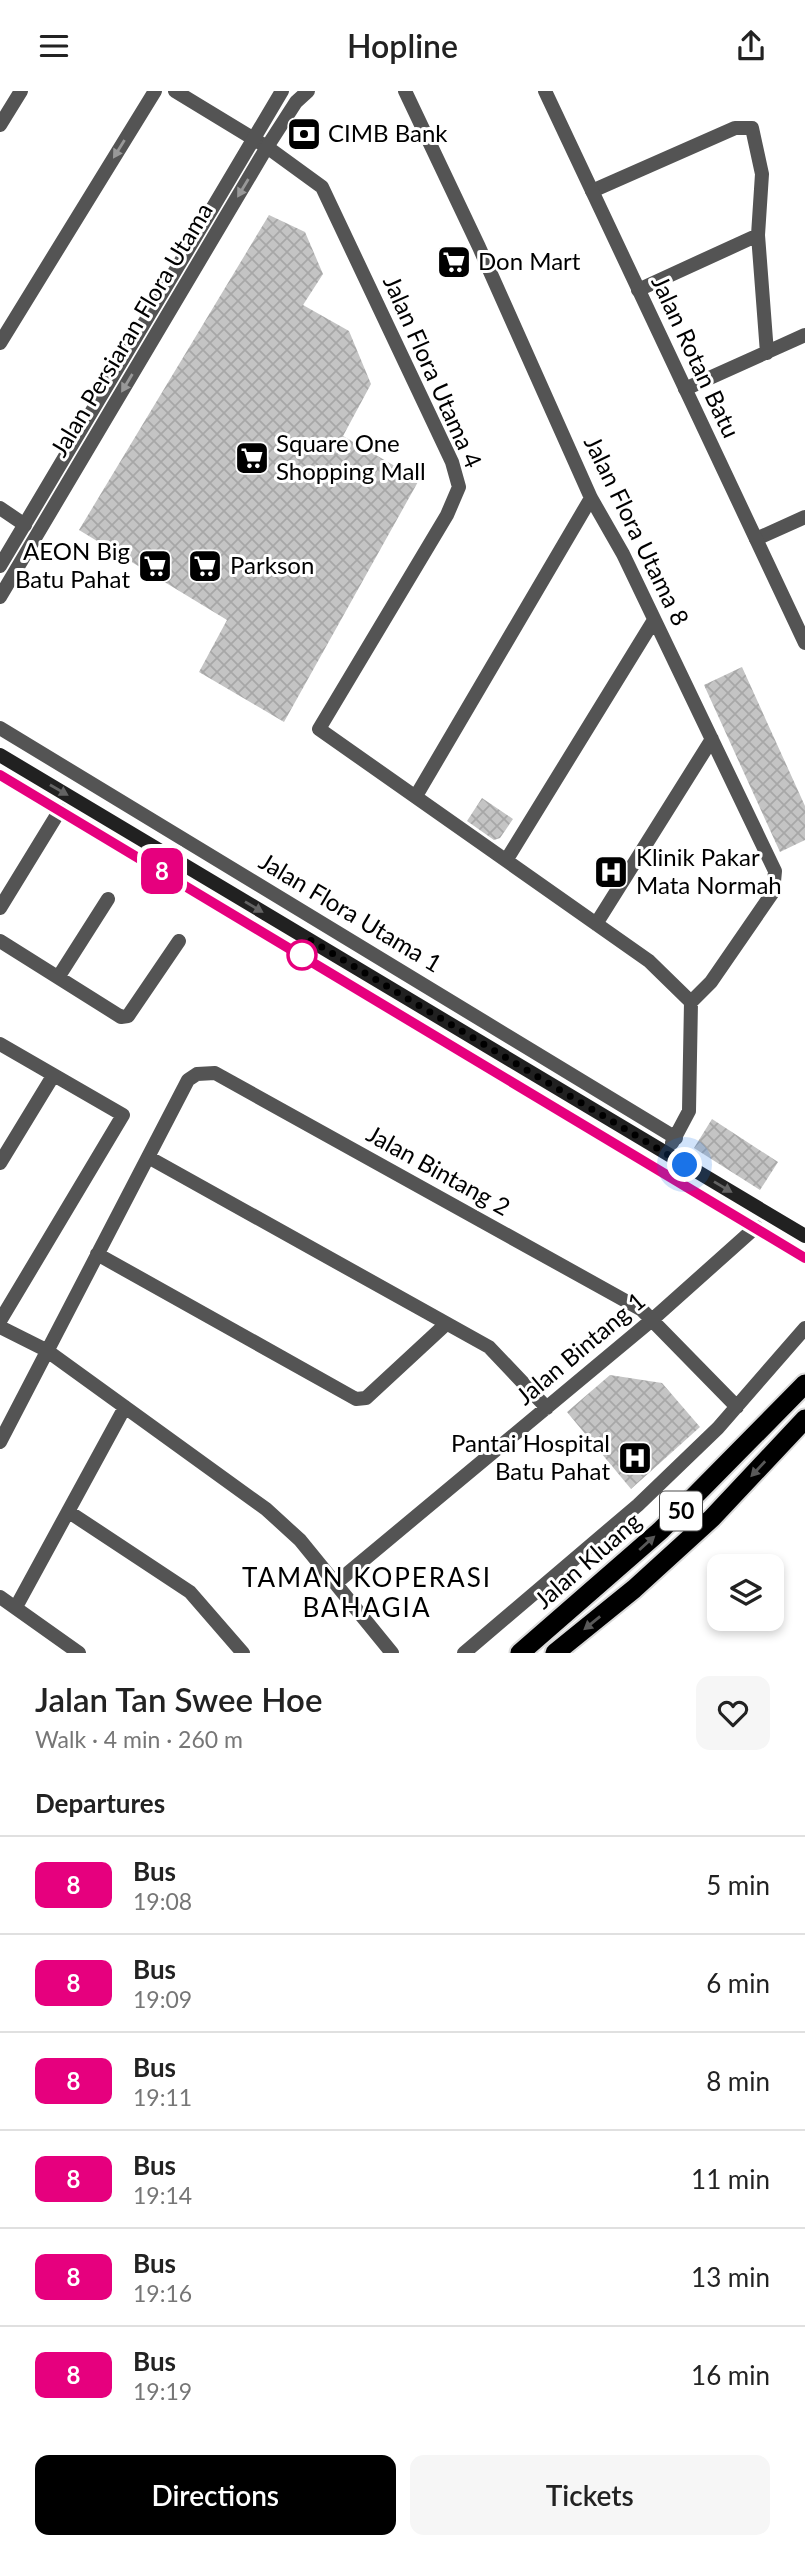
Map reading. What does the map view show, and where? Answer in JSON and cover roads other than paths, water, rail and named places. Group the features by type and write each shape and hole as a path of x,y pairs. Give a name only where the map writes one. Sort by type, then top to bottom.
{"highway":[{"name":"Jalan Kluang","path":"520,1653 661,1530 805,1384"},
{"name":"Jalan Kluang","path":"555,1653 634,1589 712,1518 805,1419"}],"main road":[{"path":"0,755 805,1236"},
{"path":"0,775 805,1258"}],"street":[{"path":"0,125 21,91"},
{"path":"0,343 155,91"},
{"name":"Jalan Flora Utama 4","path":"175,91 267,146 322,187 452,462 459,487 440,527 319,729 416,796"},
{"name":"Jalan Persiaran Flora Utama","path":"0,566 282,91"},
{"name":"Jalan Persiaran Flora Utama","path":"0,597 267,146 296,102 308,91"},
{"name":"Jalan Flora Utama 8","path":"405,91 479,247 591,498 654,620 775,871 773,892 712,982 691,1002"},
{"name":"Jalan Rotan Batu","path":"547,92 804,640"},
{"path":"592,191 735,128 752,128 762,174 758,235 767,353"},
{"path":"638,290 758,235"},
{"path":"685,389 805,335"},
{"path":"591,498 416,796 649,961 691,1002 689,1111 676,1138 665,1153"},
{"path":"0,508 25,525"},
{"path":"756,539 805,517"},
{"path":"507,859 654,620"},
{"name":"Jalan Flora Utama 1","path":"0,729 676,1138"},
{"path":"596,924 712,739"},
{"path":"0,908 60,810"},
{"path":"59,976 108,899"},
{"path":"0,941 59,976 117,1016 128,1016 178,941"},
{"path":"0,1044 53,1076 120,1110 123,1115 0,1321"},
{"name":"Jalan Bintang 2","path":"148,1157 188,1080 197,1074 215,1073 642,1310 737,1407"},
{"path":"0,1163 5,1142 53,1076"},
{"path":"0,1442 6,1417 46,1350 148,1157 495,1352 547,1408"},
{"name":"Jalan Bintang 1","path":"336,1583 653,1319 756,1227"},
{"path":"97,1254 356,1399 366,1398 446,1324"},
{"path":"0,1327 46,1350 266,1509 300,1540 392,1653"},
{"path":"464,1653 638,1506 737,1407 805,1328"},
{"path":"16,1607 125,1407"},
{"path":"69,1512 190,1592 243,1653"},
{"path":"0,1597 79,1653"}],"place":[{"name":"CIMB Bank","path":"304,134"},
{"name":"Don Mart","path":"454,262"},
{"name":"Square One Shopping Mall","path":"252,458"},
{"name":"AEON Big Batu Pahat","path":"155,566"},
{"name":"Parkson","path":"205,566"},
{"name":"Klinik Pakar Mata Normah","path":"611,872"},
{"name":"Pantai Hospital Batu Pahat","path":"635,1458"}],"district":[{"name":"TAMAN KOPERASI BAHAGIA","path":"367,1592"}]}
